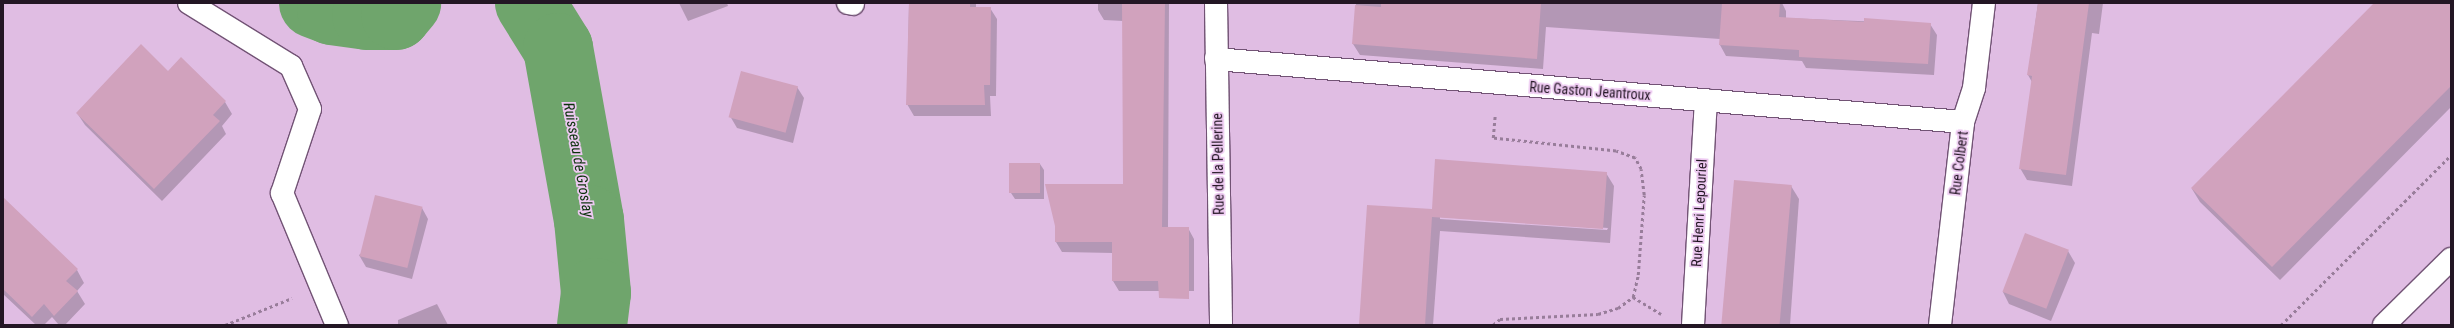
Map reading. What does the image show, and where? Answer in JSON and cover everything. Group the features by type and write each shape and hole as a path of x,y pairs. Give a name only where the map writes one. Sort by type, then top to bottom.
{"street":[{"path":"189,3 291,66 310,109 282,193 337,325"},
{"name":"Rue de la Pellerine","path":"1216,3 1221,325"},
{"name":"Rue Colbert","path":"1940,325 1963,122 1974,88 1984,3"},
{"name":"Rue Gaston Jeantroux","path":"1216,59 1497,84 1963,122"},
{"name":"Rue Henri Lepouriel","path":"1692,325 1706,100"},
{"path":"2384,325 2451,259"}],"path":[{"path":"1493,325 1500,319 1598,314 1618,308 1633,297 1638,275 1644,195 1641,170 1635,158 1616,150 1493,138 1497,84"},
{"path":"2281,325 2451,155"},
{"path":"225,325 279,302 322,288"}],"building":[{"path":"909,3 970,3 970,7 991,7 990,85 984,85 985,105 906,105"},
{"path":"1122,3 1165,3 1162,227 1189,227 1189,299 1159,298 1158,281 1112,281 1112,242 1055,242 1055,226 1045,184 1123,184"},
{"path":"1381,3 1541,3 1537,59 1352,44 1355,5 1381,7"},
{"path":"1722,3 1780,3 1779,17 1864,22 1864,18 1931,23 1928,64 1799,57 1799,50 1719,45"},
{"path":"2038,3 2089,3 2066,175 2019,169 2032,76 2027,75"},
{"path":"2374,3 2451,3 2451,86 2272,267 2191,188"},
{"path":"141,44 168,71 181,57 226,101 213,115 220,121 154,189 76,113"},
{"path":"741,71 798,86 786,133 729,117"},
{"path":"1435,159 1607,172 1603,229 1432,217 1425,325 1359,325 1367,205 1432,209"},
{"path":"1009,163 1040,163 1040,193 1009,193"},
{"path":"1734,180 1792,185 1780,325 1721,324"},
{"path":"375,195 423,207 407,268 360,256"},
{"path":"3,197 78,269 66,281 78,291 54,316 44,304 32,317 3,289"},
{"path":"2025,233 2069,250 2046,309 2002,292"}],"waterway":[{"name":"Ruisseau de Groslay","path":"314,3 332,10 367,15 396,15 406,3"},
{"name":"Ruisseau de Groslay","path":"530,3 558,48 589,220 596,293 592,325"}]}
